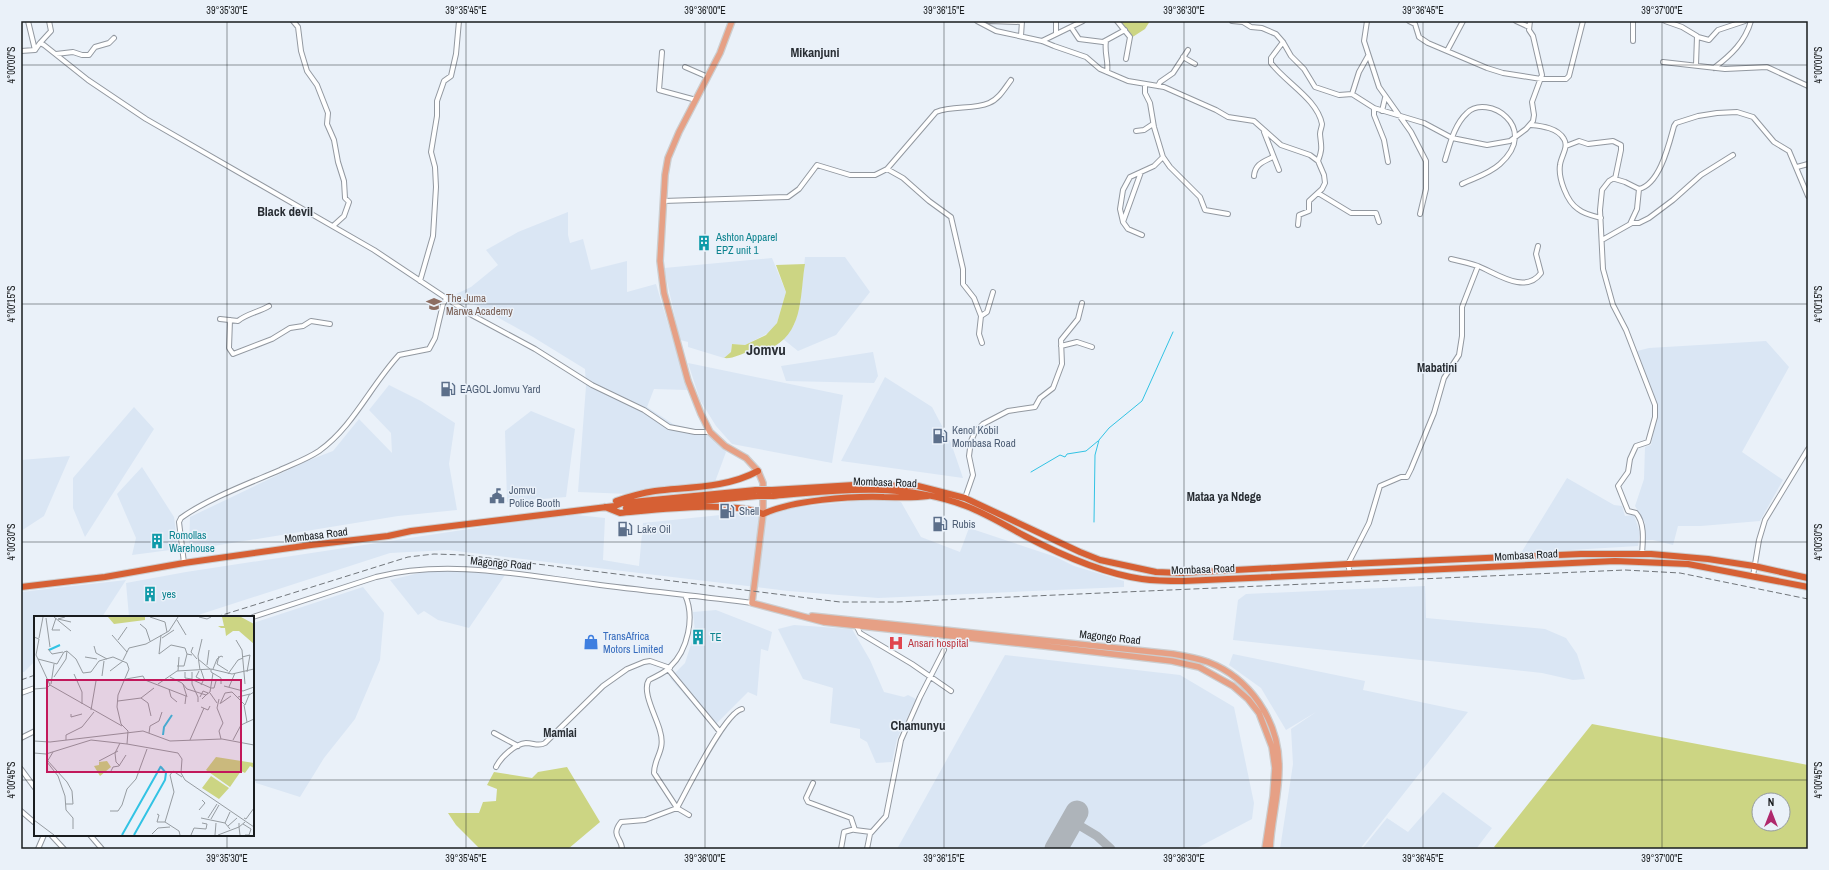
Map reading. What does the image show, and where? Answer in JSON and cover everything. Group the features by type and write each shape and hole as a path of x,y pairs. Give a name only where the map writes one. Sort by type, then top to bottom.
{"highway":[{"path":"604,507 615,501 640,494 654,491 707,486 748,476 758,471"},
{"name":"Mombasa Road","path":"829,489 880,485 918,486 965,498 1100,560 1156,572 1200,572 1581,554 1642,554 1708,559 1754,566 1808,578"},
{"name":"Mombasa Road","path":"21,587 105,577 184,563 615,506 622,503 756,490 829,489 895,490 932,496 967,506 999,520 1048,547 1082,562 1142,579 1184,581 1648,561 1688,564 1808,587"},
{"path":"604,507 620,512 728,507 750,510 763,514 771,510 817,500 932,496"}],"main road":[{"path":"732,21 720,53 672,145 665,175 660,261 662,283 688,381 698,408 710,432 725,446 746,458 758,471 763,483 763,514 752,603"},
{"name":"Magongo Road","path":"752,603 824,622 1172,661 1200,667 1233,686 1248,700 1258,713 1272,747 1275,768 1265,849"},
{"name":"Magongo Road","path":"793,614 1173,654 1208,662 1232,675 1251,691 1259,701 1270,721 1276,739 1279,763 1277,797 1270,849"},
{"path":"1172,661 1173,654"}],"street":[{"path":"28,21 35,50"},
{"path":"35,50 51,31 49,21"},
{"path":"293,21 298,27 301,51 307,71 317,85 328,112 327,124 334,140 338,162 344,181 345,198 349,202 344,216 334,226"},
{"path":"420,281 433,236 436,175 431,152 437,116 437,101 444,81 451,76 456,54 459,21"},
{"path":"977,21 996,31 1042,41 1086,57 1100,69 1128,81 1158,86 1216,110 1228,117 1254,121 1263,131 1281,145 1310,155 1318,160 1325,179 1324,186 1309,201 1309,211 1299,214 1298,225"},
{"path":"989,21 1022,22 1021,36"},
{"path":"1056,21 1056,33"},
{"path":"1042,41 1083,21"},
{"path":"1117,21 1130,38 1126,59"},
{"path":"1232,21 1243,22 1251,27 1262,28 1276,34 1283,42 1291,56 1304,69 1315,87 1335,94 1346,96 1352,94"},
{"path":"1367,21 1364,39 1368,56 1379,87 1385,98 1414,136 1426,161 1426,189 1420,214"},
{"path":"1409,21 1415,24 1420,39 1447,51 1503,73 1541,79 1569,77 1583,21"},
{"path":"1447,51 1463,21"},
{"path":"1516,21 1529,27"},
{"path":"1352,94 1374,108 1424,123 1452,138 1487,145 1503,144 1515,138 1531,124 1534,115 1532,102 1541,79 1541,65 1529,27 1530,21"},
{"path":"1633,41 1634,21"},
{"path":"1668,22 1682,27 1698,37 1708,40 1718,30 1745,21"},
{"path":"1713,68 1724,60 1740,44 1751,21"},
{"path":"1071,26 1079,39 1100,43 1125,30"},
{"path":"1696,65 1698,37"},
{"path":"56,54 73,52 82,55 89,55 95,47 110,43 114,38"},
{"path":"1106,41 1105,53 1109,64 1107,72"},
{"path":"1283,42 1271,58 1271,63 1287,81 1308,98 1314,107 1322,125 1320,133 1323,147 1318,160"},
{"path":"40,43 93,84 146,119 334,226 374,250 446,299 535,349 592,385 644,410 669,427 695,432 710,432"},
{"path":"21,51 35,50"},
{"path":"1158,86 1160,82 1173,74 1188,50"},
{"path":"662,52 659,90 696,100"},
{"path":"1352,94 1359,72 1368,56"},
{"path":"1183,57 1195,64"},
{"path":"1663,62 1713,68 1767,67 1808,86"},
{"path":"686,67 708,77"},
{"path":"663,201 788,197 799,189 817,165 850,175 875,175 886,169 936,112 948,108 990,103 1002,92 1011,80"},
{"path":"1145,84 1145,93 1150,103 1153,124 1163,157 1200,197 1205,210 1228,214"},
{"path":"1382,111 1385,98"},
{"path":"1444,160 1452,138 1466,113 1472,109 1483,107 1500,113 1512,122 1516,131 1509,155 1495,168 1462,184"},
{"path":"1374,108 1374,115 1384,140 1388,162"},
{"path":"1639,189 1647,185 1654,177 1666,154 1675,124 1706,114 1737,112 1753,118 1774,142 1789,151 1808,196"},
{"path":"1136,131 1144,130 1153,124"},
{"path":"1531,124 1557,132 1564,138 1566,146 1560,167 1560,175 1566,190 1577,209 1601,218"},
{"path":"1263,131 1279,170"},
{"path":"1566,146 1577,142 1588,144 1609,141 1618,142 1621,145 1614,178 1609,181 1603,189 1601,218 1602,240 1604,269 1611,298 1626,330 1655,405 1655,417 1648,442 1636,446 1630,459 1628,472 1618,486 1628,512 1636,513 1640,517 1643,531 1642,554"},
{"path":"1602,240 1630,224 1649,218 1673,200 1697,178 1721,161 1733,155"},
{"path":"1142,234 1128,229 1123,222 1120,209 1123,190 1130,176 1154,166 1163,157"},
{"path":"1254,176 1255,170 1259,164 1273,158"},
{"path":"1797,167 1808,164"},
{"path":"886,169 899,176 928,201 951,217 963,269 963,284 974,298 981,316 979,334 982,343"},
{"path":"1123,222 1141,172"},
{"path":"1614,178 1639,189"},
{"path":"1630,224 1638,209 1639,189"},
{"path":"1318,193 1351,213 1376,213 1379,222"},
{"path":"1451,259 1478,266 1514,282 1530,280 1541,273 1536,254 1538,246"},
{"path":"1350,573 1348,564 1369,523 1380,486 1407,477 1412,469 1434,413 1444,378 1458,355 1462,336 1462,307 1478,266"},
{"path":"981,316 986,312 993,292"},
{"path":"184,563 179,522 181,518 252,482 318,452 330,442 349,420 399,355 430,349 435,338 443,304 446,299"},
{"path":"965,498 973,474 969,456 971,441 975,432 983,424 1008,411 1033,408 1036,406 1040,398 1053,388 1062,364 1062,338 1080,316 1082,303"},
{"path":"220,319 238,321 243,317 259,312 269,306"},
{"path":"230,320 229,348 233,354 272,339 290,328 303,326 311,322 330,324"},
{"path":"1061,346 1077,342 1092,347"},
{"path":"1753,576 1759,540 1765,520 1808,449"},
{"name":"Magongo Road","path":"254,617 376,577 397,572 436,568 523,575 752,603"},
{"path":"686,595 690,617 690,628 684,644 669,669 649,680 646,690 662,742 654,774 677,808 689,815"},
{"path":"856,625 860,633 952,691"},
{"path":"867,849 871,832 885,818 901,740 944,650"},
{"path":"496,767 503,758 518,746 527,743 536,746 545,743 603,686 627,669 644,662 650,662 669,669 720,732"},
{"path":"21,692 34,688"},
{"path":"622,849 622,846 616,836 617,829 621,822 645,820 677,808 698,768 720,732 732,715 742,709"},
{"path":"21,738 34,732"},
{"path":"494,733 518,746"},
{"path":"21,769 34,787"},
{"path":"813,783 806,801 850,818 855,829"},
{"path":"21,811 34,822"},
{"path":"841,849 844,832 855,829 871,832"},
{"path":"38,849 44,836"},
{"path":"52,836 64,849"},
{"path":"91,836 102,849"}],"shaded area":[{"path":"568,212 568,235 570,243 583,239 591,270 627,261 627,292 656,284 688,390 654,389 647,407 673,424 709,433 726,452 712,490 655,495 578,492 586,386 585,369 533,337 456,294 471,287 498,265 486,250 518,232"},
{"path":"805,257 845,257 870,292 836,335 798,351 783,339 794,325 800,305"},
{"path":"772,258 786,292 777,323 772,331 745,345 732,344 731,352 724,358 688,347 688,342 680,340 664,268"},
{"path":"1766,341 1789,367 1742,452 1783,480 1760,521 1701,526 1678,526 1673,545 1653,540 1645,540 1645,523 1635,506 1644,479 1645,447 1651,445 1658,411 1657,403 1637,351 1649,348"},
{"path":"873,352 878,376 874,383 786,381 781,366"},
{"path":"688,363 843,395 832,463 732,444 716,426 700,400"},
{"path":"885,377 932,407 951,443 963,478 841,461"},
{"path":"389,385 421,401 455,423 449,464 457,510 398,516 189,550 190,517 307,461 333,451 359,419 392,453 391,433 369,410"},
{"path":"134,407 154,429 85,537 73,508 73,478"},
{"path":"531,411 575,429 566,497 507,502 505,431"},
{"path":"70,456 44,516 21,531 21,460"},
{"path":"142,467 174,517 178,549 132,555 136,538 117,494"},
{"path":"1567,478 1614,505 1622,506 1625,516 1634,515 1640,533 1638,546 1521,553"},
{"path":"877,496 901,502 921,537 960,552 969,528 1056,557 1074,566 1124,581 1124,587 878,598 788,591 448,550 390,553 195,616 129,616 126,583 186,572 567,514 605,518 603,560 639,566 643,523 847,502"},
{"path":"436,569 505,575 469,628 438,620 424,611 418,615 390,580"},
{"path":"126,580 103,616 34,616 34,662 24,672 21,672 21,592"},
{"path":"1425,586 1426,618 1545,629 1566,638 1577,654 1585,679 1573,680 1542,673 1233,640 1238,600 1246,594"},
{"path":"363,587 384,613 380,660 355,719 324,758 300,797 256,783 254,778 254,623"},
{"path":"716,610 772,632 768,651 761,649 757,696 748,692 713,727 670,678 685,663 695,632 693,612"},
{"path":"794,625 852,629 870,660 884,692 904,697 908,695 916,699 897,739 892,762 876,763 867,742 860,738 860,729 830,723 833,688 803,679 778,629"},
{"path":"1233,654 1365,681 1363,690 1468,712 1360,849 1280,849 1293,764 1291,729 1316,712 1286,730 1261,688 1229,665"},
{"path":"1005,655 1180,675 1234,707 1254,803 1252,819 1195,849 897,849"},
{"path":"1443,792 1492,828 1476,849 1362,849 1387,818 1408,832"}],"green space":[{"path":"1121,21 1150,21 1145,29 1131,38"},
{"path":"805,264 801,298 796,320 784,339 775,346 763,350 750,351 734,357 724,358 731,352 732,344 745,345 766,335 777,323 786,292 776,265"},
{"path":"1592,724 1808,765 1808,849 1498,849 1494,847"},
{"path":"567,767 600,822 568,849 480,849 456,825 448,813 479,813 483,802 496,801 497,789 487,785 494,772 532,778 538,772"}],"waterway":[{"path":"1094,522 1095,455 1099,440 1109,428 1142,401 1173,332"},
{"path":"1031,472 1060,455 1065,457 1067,454 1086,451 1098,441"}],"taxiway":[{"path":"1072,821 1097,836 1111,849"}],"runway":[{"path":"1056,849 1077,812"}],"railway":[{"path":"219,616 408,557 434,554 465,555 840,602 897,602 1625,570 1680,573 1808,599"},
{"path":"21,680 34,675"}],"place":[{"name":"Ashton Apparel EPZ unit 1","path":"704,243"},
{"name":"The Juma Marwa Academy","path":"434,304"},
{"name":"EAGOL Jomvu Yard","path":"448,389"},
{"name":"Kenol Kobil Mombasa Road","path":"940,436"},
{"name":"Jomvu Police Booth","path":"497,496"},
{"name":"Shell","path":"727,511"},
{"name":"Rubis","path":"940,524"},
{"name":"Lake Oil","path":"625,529"},
{"name":"Romollas Warehouse","path":"157,541"},
{"name":"yes","path":"150,594"},
{"name":"TE","path":"698,637"},
{"name":"TransAfrica Motors Limited","path":"591,642"},
{"name":"Ansari hospital","path":"896,643"}],"district":[{"name":"Mikanjuni","path":"815,52"},
{"name":"Black devil","path":"285,211"},
{"name":"Jomvu","path":"766,350"},
{"name":"Mabatini","path":"1437,368"},
{"name":"Mataa ya Ndege","path":"1224,497"},
{"name":"Chamunyu","path":"918,725"},
{"name":"Mamlai","path":"560,733"}]}
